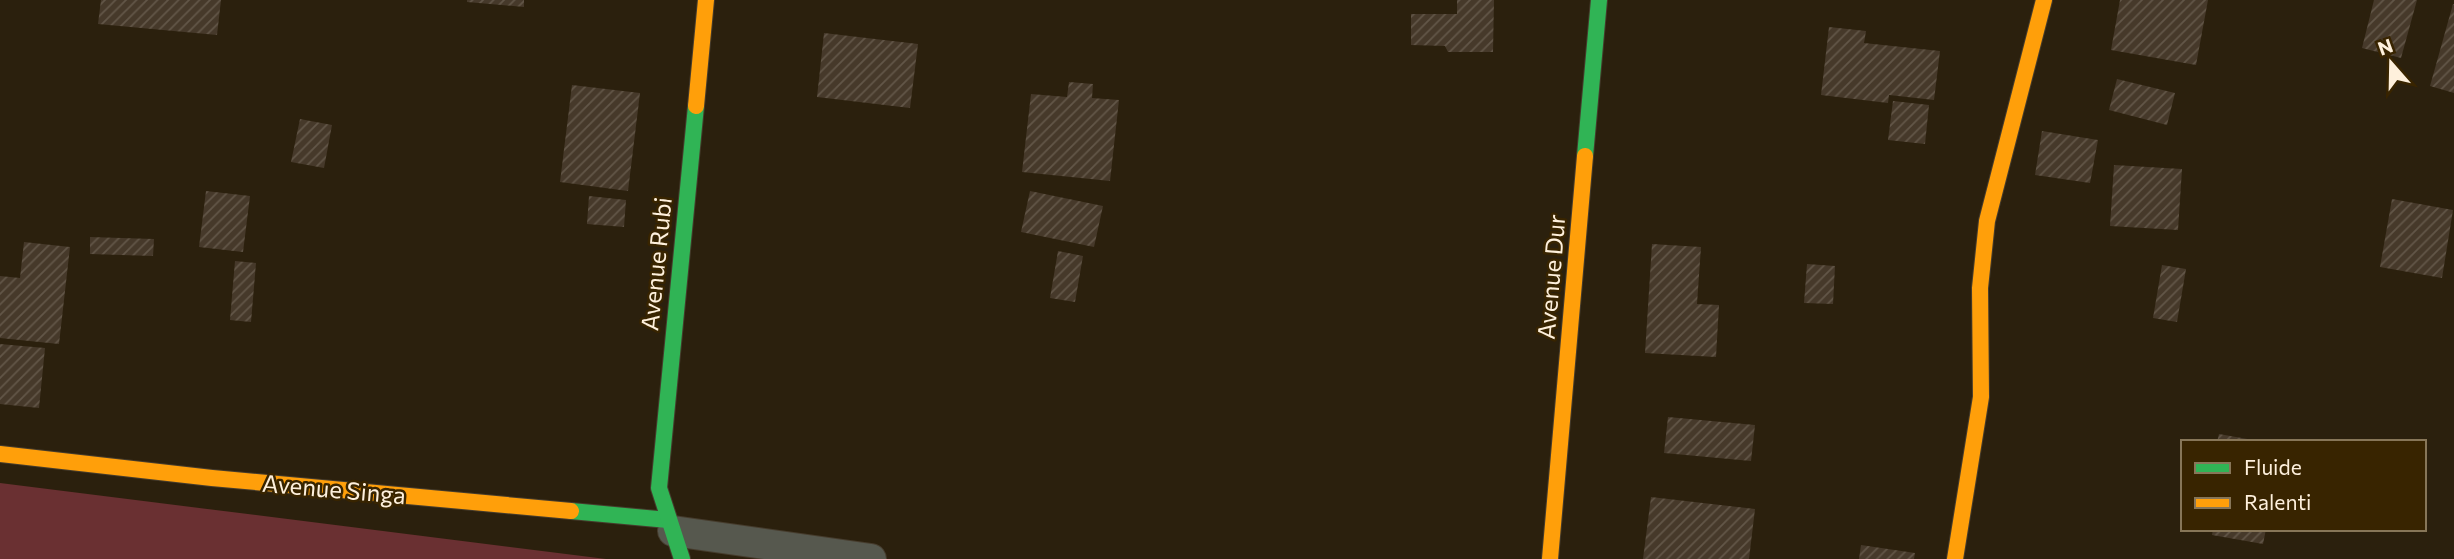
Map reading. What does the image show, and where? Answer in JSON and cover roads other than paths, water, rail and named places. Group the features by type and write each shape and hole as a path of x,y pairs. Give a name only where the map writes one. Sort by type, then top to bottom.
{"street":[{"name":"Avenue Rubi","path":"674,537 659,488 706,0"},
{"name":"Avenue Dur","path":"1550,559 1599,0"},
{"path":"1955,559 1981,397 1980,288 1987,221 2043,0"},
{"name":"Avenue Singa","path":"0,454 872,559"}]}
